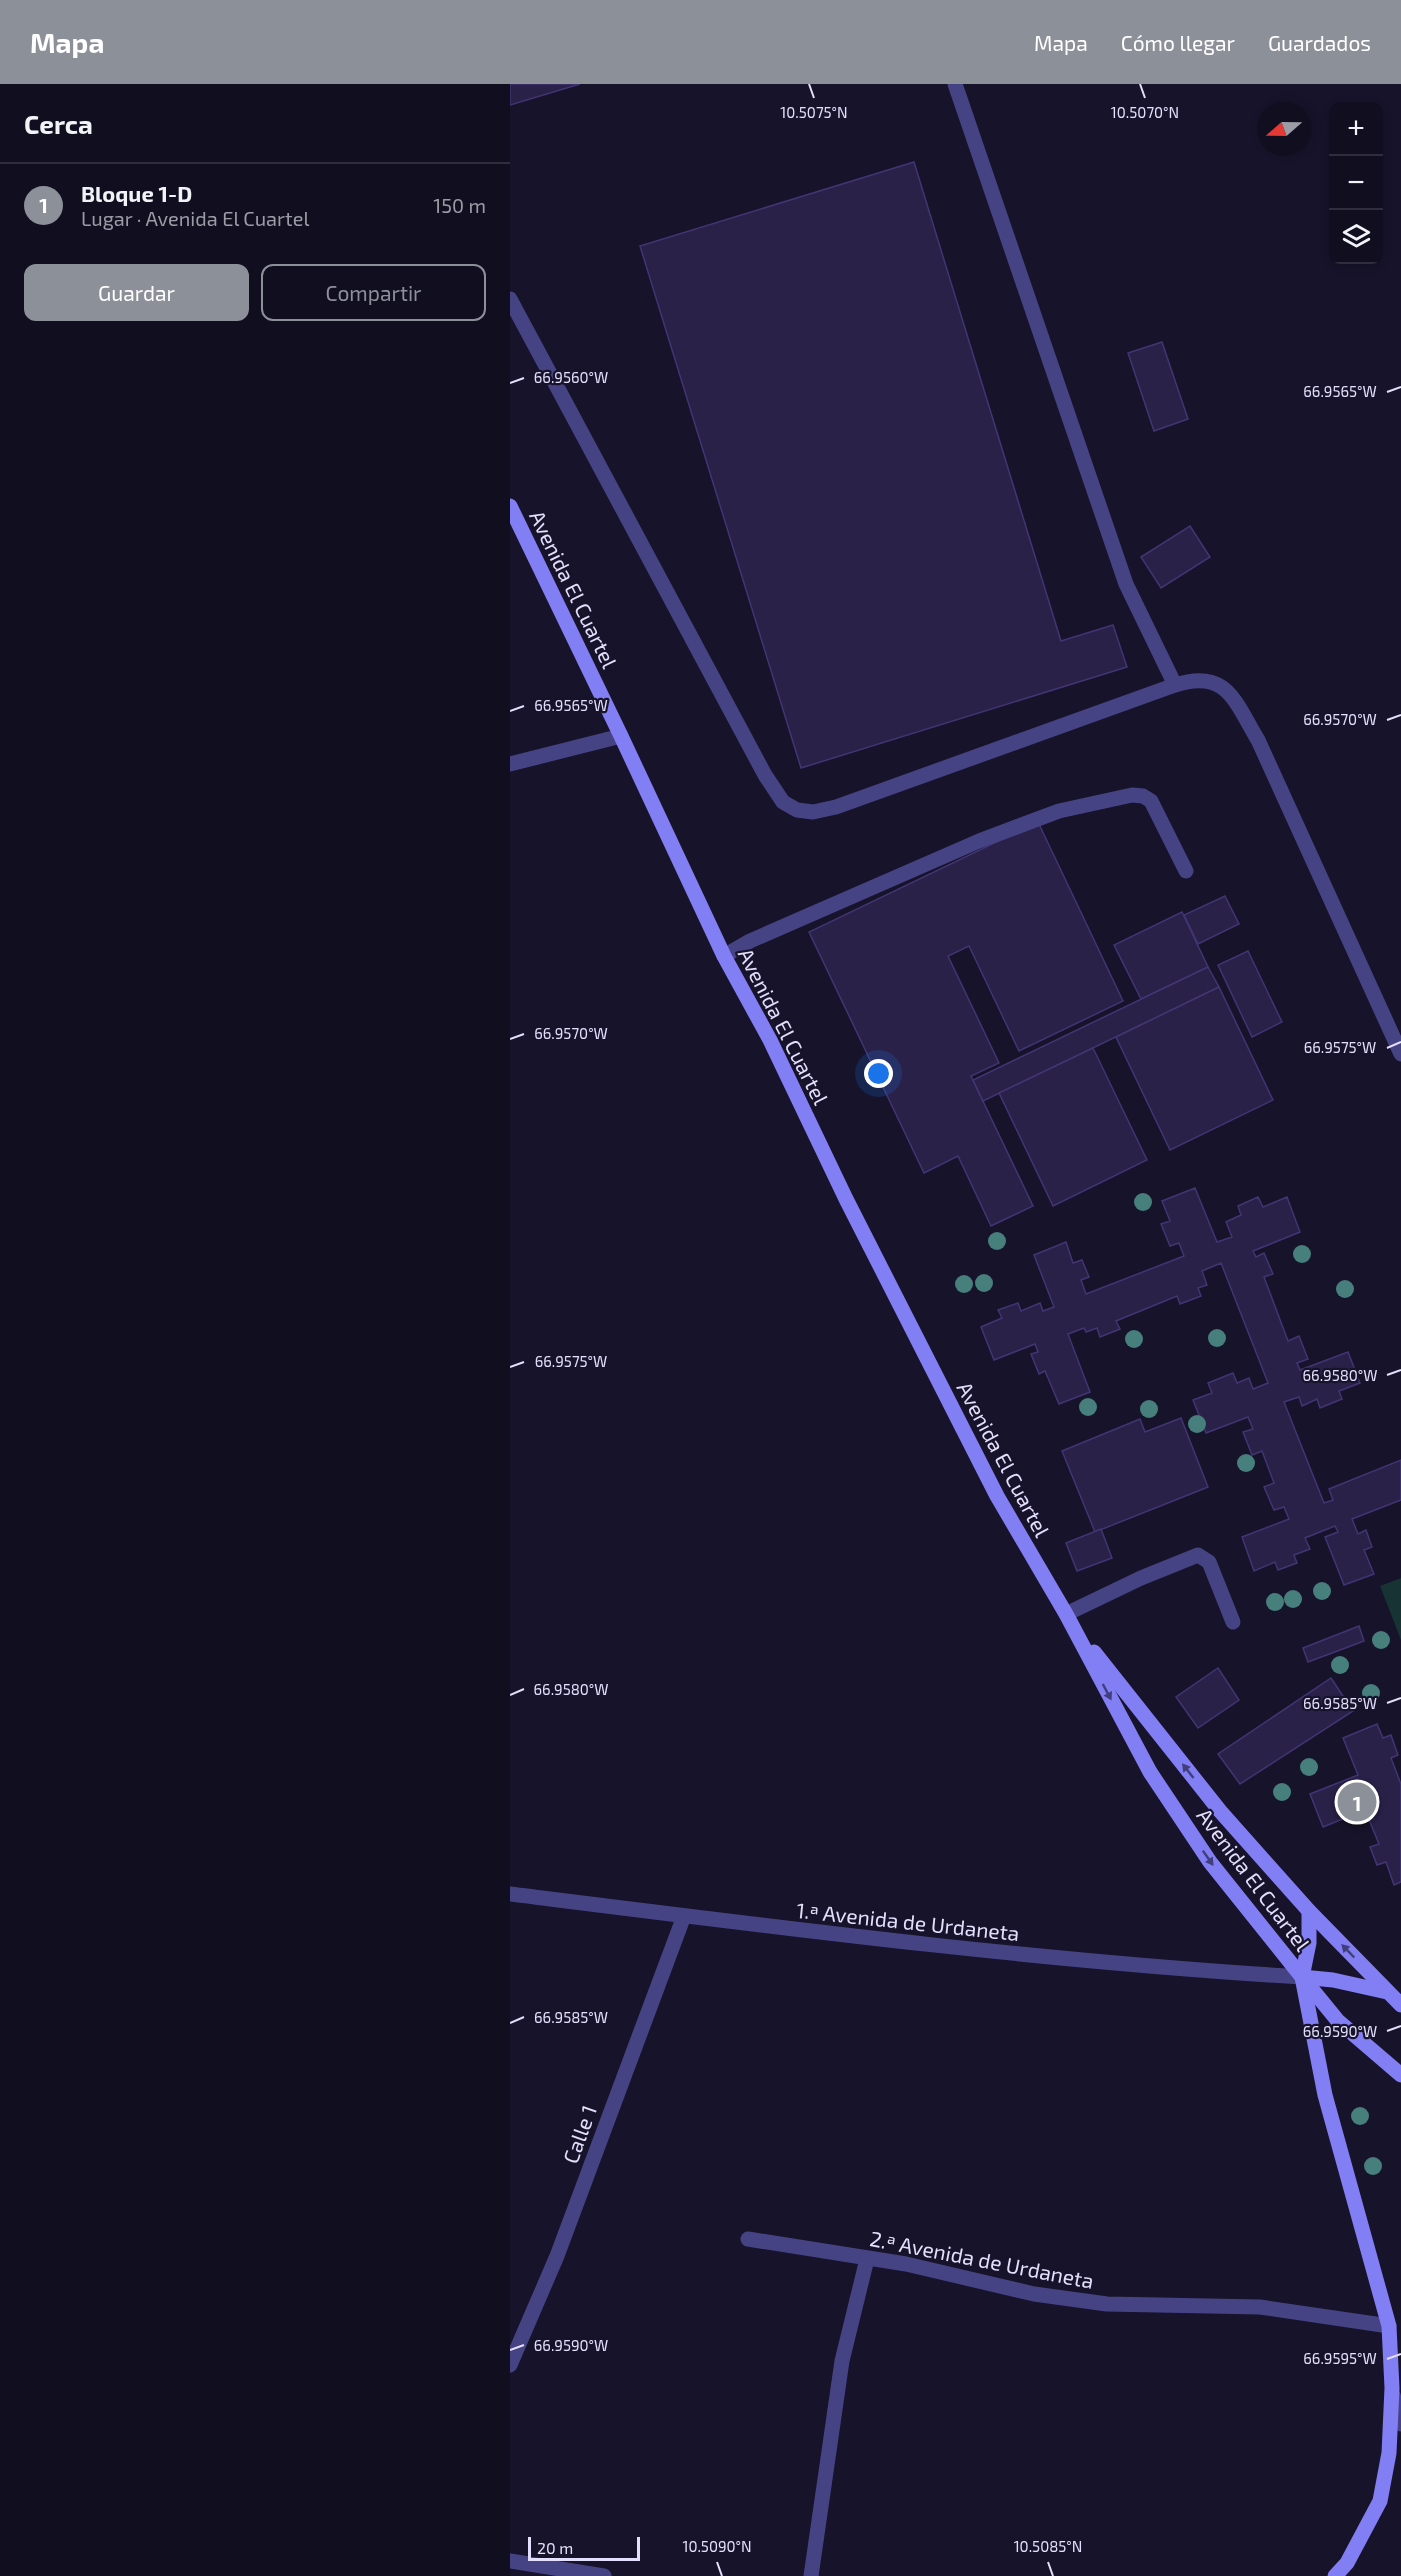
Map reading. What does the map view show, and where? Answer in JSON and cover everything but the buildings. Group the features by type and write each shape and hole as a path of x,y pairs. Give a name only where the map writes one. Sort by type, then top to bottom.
{"main road":[{"name":"Avenida El Cuartel","path":"510,506 724,956 770,1040 846,1199 998,1496 1068,1618 1150,1772 1210,1862 1338,2021 1401,2075"},
{"name":"Avenida El Cuartel","path":"1068,1618 1220,1811 1309,1911 1401,2004"},
{"path":"1309,1911 1309,1943 1302,1977 1325,2095 1389,2326 1392,2388 1389,2453 1380,2501 1347,2562 1335,2576"},
{"path":"1302,1977 1333,1980 1387,1992"}],"street":[{"path":"955,84 1126,584 1175,685"},
{"path":"510,299 765,775 783,802 797,810 813,813 836,807 1191,679 1211,680 1230,694 1258,740 1401,1054"},
{"path":"510,764 621,736"},
{"path":"724,956 750,941 979,841 1059,812 1132,795 1143,796 1152,801 1186,871"},
{"path":"1068,1618 1141,1578 1198,1555 1209,1562 1233,1622"},
{"name":"1.ª Avenida de Urdaneta","path":"510,1894 861,1939 1139,1966 1302,1977"},
{"name":"Calle 1","path":"510,2365 557,2256 684,1916"},
{"name":"2.ª Avenida de Urdaneta","path":"748,2239 906,2264 1034,2294 1107,2304 1260,2307 1389,2326"},
{"path":"812,2576 842,2361 867,2259"},
{"path":"1392,2388 1401,2424"},
{"path":"510,2561 604,2576"}],"green space":[{"path":"1401,1578 1401,1640 1380,1586"}],"place":[{"name":"Bloque 1-D","path":"1357,1802"}]}
